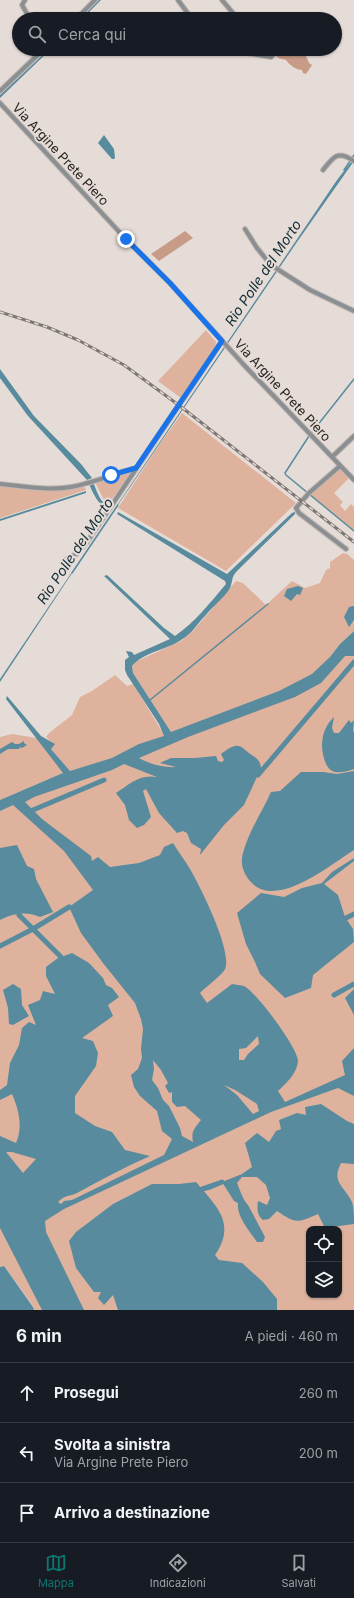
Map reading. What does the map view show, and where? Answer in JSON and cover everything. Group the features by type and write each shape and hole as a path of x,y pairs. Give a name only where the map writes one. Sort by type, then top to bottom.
{"street":[{"path":"25,0 22,5 26,12"},
{"path":"83,12 95,0"},
{"path":"178,0 187,12"},
{"path":"222,0 232,12"},
{"path":"0,91 36,57"},
{"name":"Via Argine Prete Piero","path":"0,104 124,237 170,283 244,365 354,480"},
{"path":"323,170 332,159 339,155 344,155 354,161"},
{"path":"245,229 257,248 271,265 310,290 354,311"},
{"path":"65,560 78,553 87,542 223,342"},
{"path":"332,457 354,436"},
{"path":"340,466 296,508 299,513 346,549"},
{"path":"0,484 35,488 65,488 136,468"}],"shaded area":[{"path":"277,56 306,56 309,63 312,65 306,74 303,73 302,70 293,67 286,60 278,58"},
{"path":"185,231 193,238 159,261 151,254"},
{"path":"206,330 216,342 215,348 181,398 158,381"},
{"path":"182,413 296,503 226,571 118,508"},
{"path":"340,468 349,478 334,493 343,502 340,505 345,511 351,504 354,507 354,530 310,494"},
{"path":"132,471 109,503 103,498 95,482"},
{"path":"0,486 53,491 84,486 86,490 0,518"},
{"path":"343,553 347,554 354,560 354,631 340,644 330,657 354,639 354,1310 34,1310 33,1306 4,1266 0,1267 0,803 70,771 51,749 51,742 46,737 72,715 80,697 92,691 115,675 127,686 133,684 165,736 171,732 133,673 132,666 135,662 181,641 193,631 236,581 243,583 266,605 292,581 305,588 320,583 326,570 330,568 330,562"},
{"path":"12,734 37,738 64,773 0,800 0,737"}],"water":[{"path":"42,56 44,56 0,98 0,95"},
{"path":"104,135 114,149 114,159 112,159 98,143"},
{"path":"354,158 354,161 92,543 0,682 0,679 126,491 337,180"},
{"path":"0,369 34,416 81,464 92,478 87,480 28,416 0,378"},
{"path":"93,482 101,500 110,506 108,509 101,505 94,495 89,484"},
{"path":"86,491 86,493 0,521 0,519"},
{"path":"118,512 227,574 292,513 295,512 295,514 235,573 228,592 185,638 143,657 132,666 133,673 171,732 279,691 312,674 354,631 354,656 345,656 321,683 295,697 188,737 139,758 152,764 172,767 176,767 160,763 171,758 216,756 218,761 222,762 224,760 221,754 231,747 239,746 259,761 261,768 244,805 224,825 200,855 201,849 191,843 187,833 183,831 177,833 159,813 146,789 143,791 151,817 144,825 137,828 129,820 125,805 116,793 140,778 151,776 157,777 124,764 112,770 34,797 25,802 42,819 91,856 92,861 98,857 110,867 139,863 160,855 164,847 173,843 201,889 220,934 224,949 226,961 224,971 200,993 207,1003 232,984 244,986 258,998 284,1033 296,1054 298,1061 296,1070 278,1091 285,1102 345,1075 342,1061 354,1048 354,1096 338,1088 271,1112 64,1209 45,1221 46,1232 84,1310 42,1310 0,1228 0,1136 16,1143 20,1125 17,1106 12,1094 0,1100 0,1090 7,1085 10,1063 19,1045 22,1028 29,1022 36,1025 28,1005 40,1000 43,991 55,994 46,976 46,967 58,958 72,953 89,963 103,978 106,985 112,988 119,997 108,1005 113,1016 82,1038 93,1041 98,1053 96,1066 75,1096 75,1113 95,1126 112,1132 125,1150 150,1156 77,1193 63,1198 58,1202 61,1204 64,1201 72,1200 164,1155 172,1139 162,1131 157,1111 140,1096 134,1087 131,1075 138,1069 142,1058 141,1049 143,1029 135,1003 81,933 69,907 93,890 64,851 13,805 0,811 0,800 63,773 6,699 7,696 41,736 55,744 51,749 70,771 112,758 139,744 164,736 159,724 127,675 125,670 125,660 129,657 126,651 132,652 134,655 170,639 104,576 107,575 164,628 175,636 196,618 226,584 225,581 117,514","holes":["258,1036 259,1044 244,1060 239,1060 239,1049 246,1048","153,1060 161,1070 168,1083 165,1086 169,1093 172,1092 172,1102 177,1107 185,1106 201,1120 192,1135 193,1142 182,1136 180,1128 169,1106 163,1100 158,1088 152,1080 154,1069","224,1085 257,1104 259,1111 253,1114 237,1095","6,1152 12,1152 36,1159 23,1173"]},
{"path":"298,586 303,588 300,595 297,594 291,601 284,596 287,589"},
{"path":"354,606 354,620 349,627 344,617 349,607"},
{"path":"334,717 332,728 334,733 339,733 349,720 351,723 354,720 354,769 335,772 332,771 326,764 322,752 322,739 326,727"},
{"path":"24,741 27,745 22,748 8,749 0,754 0,749 12,742 19,744"},
{"path":"354,771 354,850 317,874 288,888 273,891 261,889 250,881 243,868 243,853 252,829 271,792 280,791 301,772 323,772 337,774"},
{"path":"17,845 27,866 34,869 36,879 53,912 40,917 25,913 0,920 0,848"},
{"path":"354,858 354,861 324,884 338,895 345,917 353,929 354,942 313,975 311,988 285,998 260,974 246,944 237,913 261,893 284,897 302,888 322,883 332,872"},
{"path":"13,984 21,989 22,1005 29,1016 13,1025 9,1024 8,1008 3,990"},
{"path":"354,989 354,1015 345,998"},
{"path":"321,1104 354,1124 354,1164 341,1163 337,1175 340,1184 352,1202 354,1210 354,1224 324,1226 318,1214 297,1221 277,1211 269,1219 263,1220 259,1214 258,1201 267,1205 270,1198 266,1185 257,1177 242,1177 237,1183 243,1198 265,1237 263,1242 257,1242 241,1218 238,1203 234,1201 222,1182 242,1174 252,1167 245,1143 257,1133 269,1142 276,1131 281,1129 279,1120 297,1113 306,1115 305,1107"},
{"path":"196,1182 217,1207 224,1224 224,1233 221,1244 215,1255 219,1260 242,1263 263,1282 277,1299 277,1310 118,1310 113,1295 104,1305 98,1298 101,1292 94,1292 76,1268 69,1241 76,1232 113,1204 152,1184 179,1184"},
{"path":"4,1266 34,1310 0,1310 0,1267"}],"waterway":[{"path":"88,12 100,0"},
{"name":"Rio Polle del Morto","path":"344,170 354,155"},
{"path":"354,379 309,436 285,473 354,531"},
{"name":"Rio Polle del Morto","path":"72,573 118,505"},
{"path":"150,700 268,604"},
{"path":"258,775 354,662"},
{"path":"33,810 104,780"},
{"path":"0,946 33,929 69,907"},
{"path":"346,918 354,914"},
{"path":"19,915 61,957"},
{"path":"334,995 354,984"},
{"path":"222,1182 210,1187 202,1189 222,1182"}],"railway":[{"path":"0,312 47,327 78,340 124,365 180,406 354,542"}],"route":[{"path":"111,475 136,468 196,380 210,356 222,341 170,283 126,239"}]}
